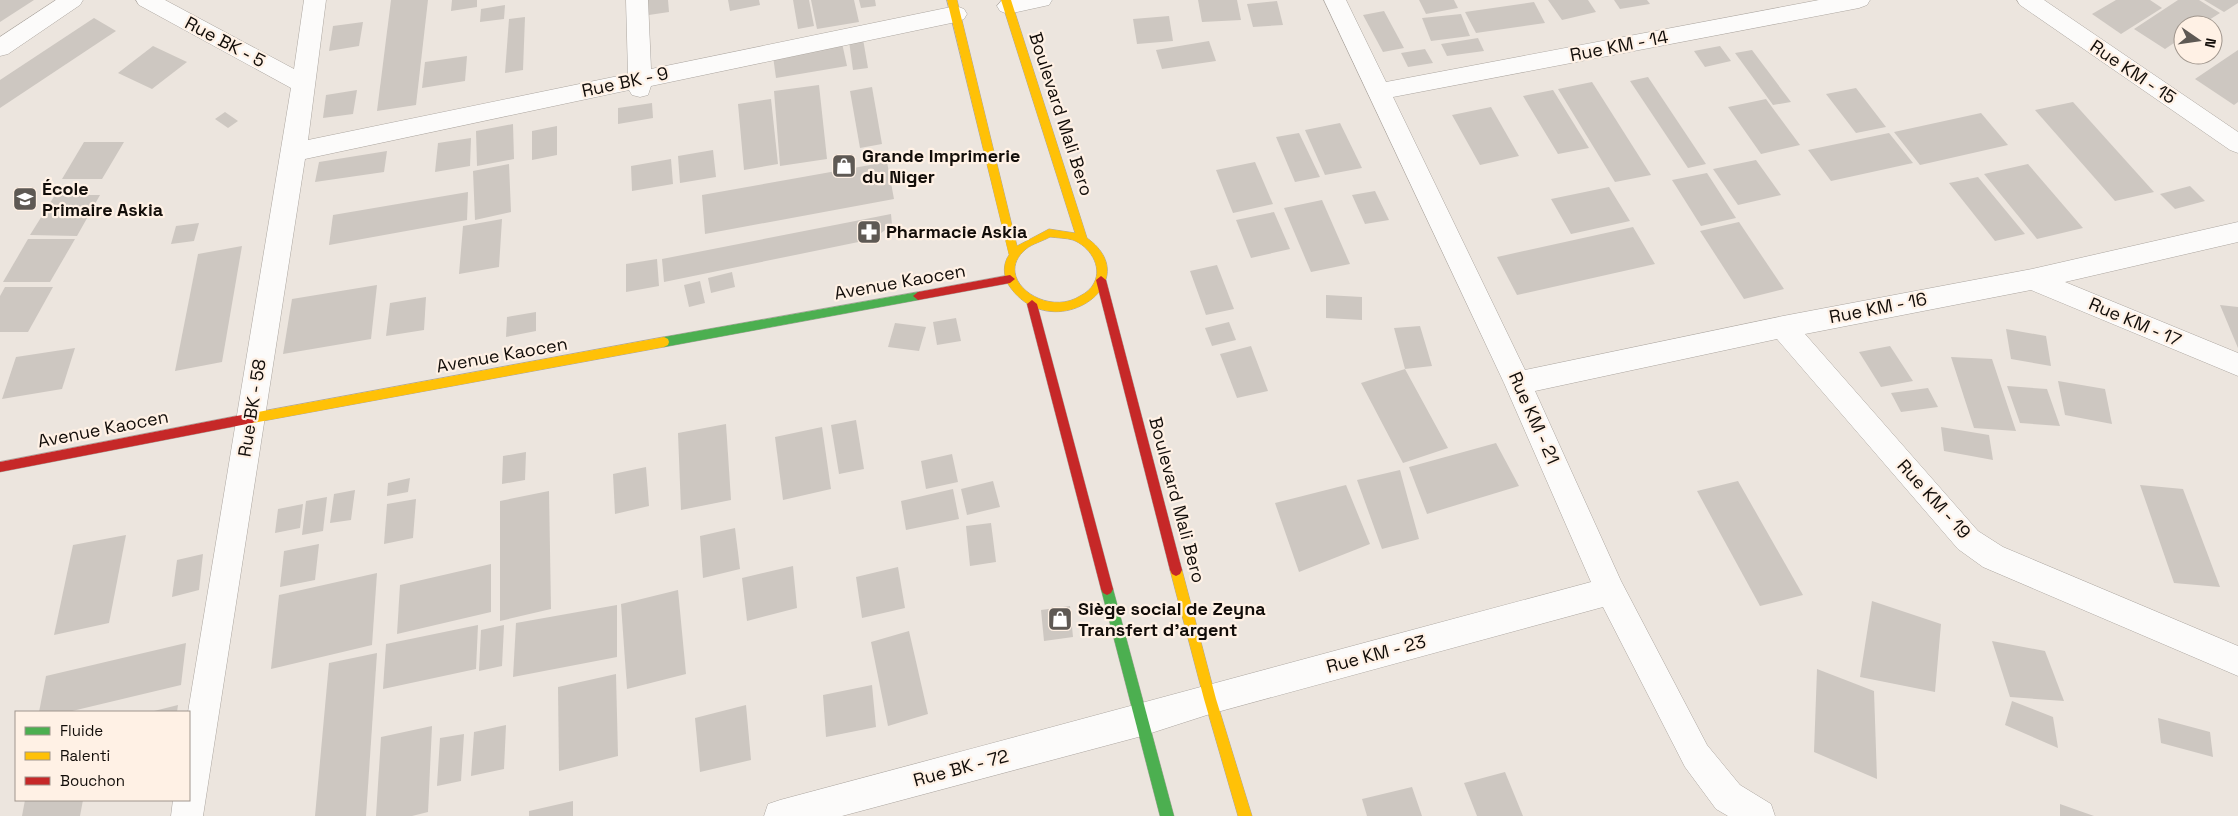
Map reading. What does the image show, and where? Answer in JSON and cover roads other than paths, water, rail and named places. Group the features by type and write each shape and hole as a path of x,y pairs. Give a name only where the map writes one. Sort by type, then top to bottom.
{"main road":[{"name":"Boulevard Mali Bero","path":"1007,3 1082,238"},
{"path":"954,7 1014,254"},
{"path":"1049,233 1068,233 1082,238 1093,246 1102,260 1101,280 1088,297 1073,305 1047,308 1032,304 1015,291 1010,279 1009,268 1014,254 1032,238 1049,233"},
{"name":"Avenue Kaocen","path":"0,467 250,418 1010,279"},
{"name":"Boulevard Mali Bero","path":"1101,280 1210,699 1245,816"},
{"path":"1032,304 1167,816"}],"street":[{"path":"0,48 72,0"},
{"name":"Rue BK - 5","path":"147,0 302,83"},
{"name":"Rue BK - 58","path":"190,797 294,152 302,83 315,0"},
{"path":"637,0 640,84"},
{"path":"1007,3 1041,0"},
{"name":"Rue KM - 21","path":"1335,0 1518,383 1610,591 1696,756 1728,797 1759,816"},
{"name":"Rue KM - 14","path":"1380,91 1859,0"},
{"name":"Rue KM - 15","path":"2028,0 2238,144"},
{"name":"Rue BK - 9","path":"294,152 640,84 954,7"},
{"name":"Rue KM - 16","path":"1518,383 1783,327 2032,279 2238,232"},
{"name":"Rue KM - 17","path":"2032,279 2238,365"},
{"name":"Rue KM - 19","path":"1783,327 1968,540 1993,557 2238,661"},
{"name":"Rue KM - 23","path":"1142,720 1210,699 1610,591"},
{"name":"Rue BK - 72","path":"780,816 1142,720"},
{"name":"Rue BK - 58","path":"187,816 189,801"}],"place":[{"name":"Grande Imprimerie du Niger","path":"844,166"},
{"name":"École Primaire Askia","path":"25,199"},
{"name":"Pharmacie Askia","path":"869,232"},
{"name":"Siège social de Zeyna Transfert d'argent","path":"1060,619"}]}
